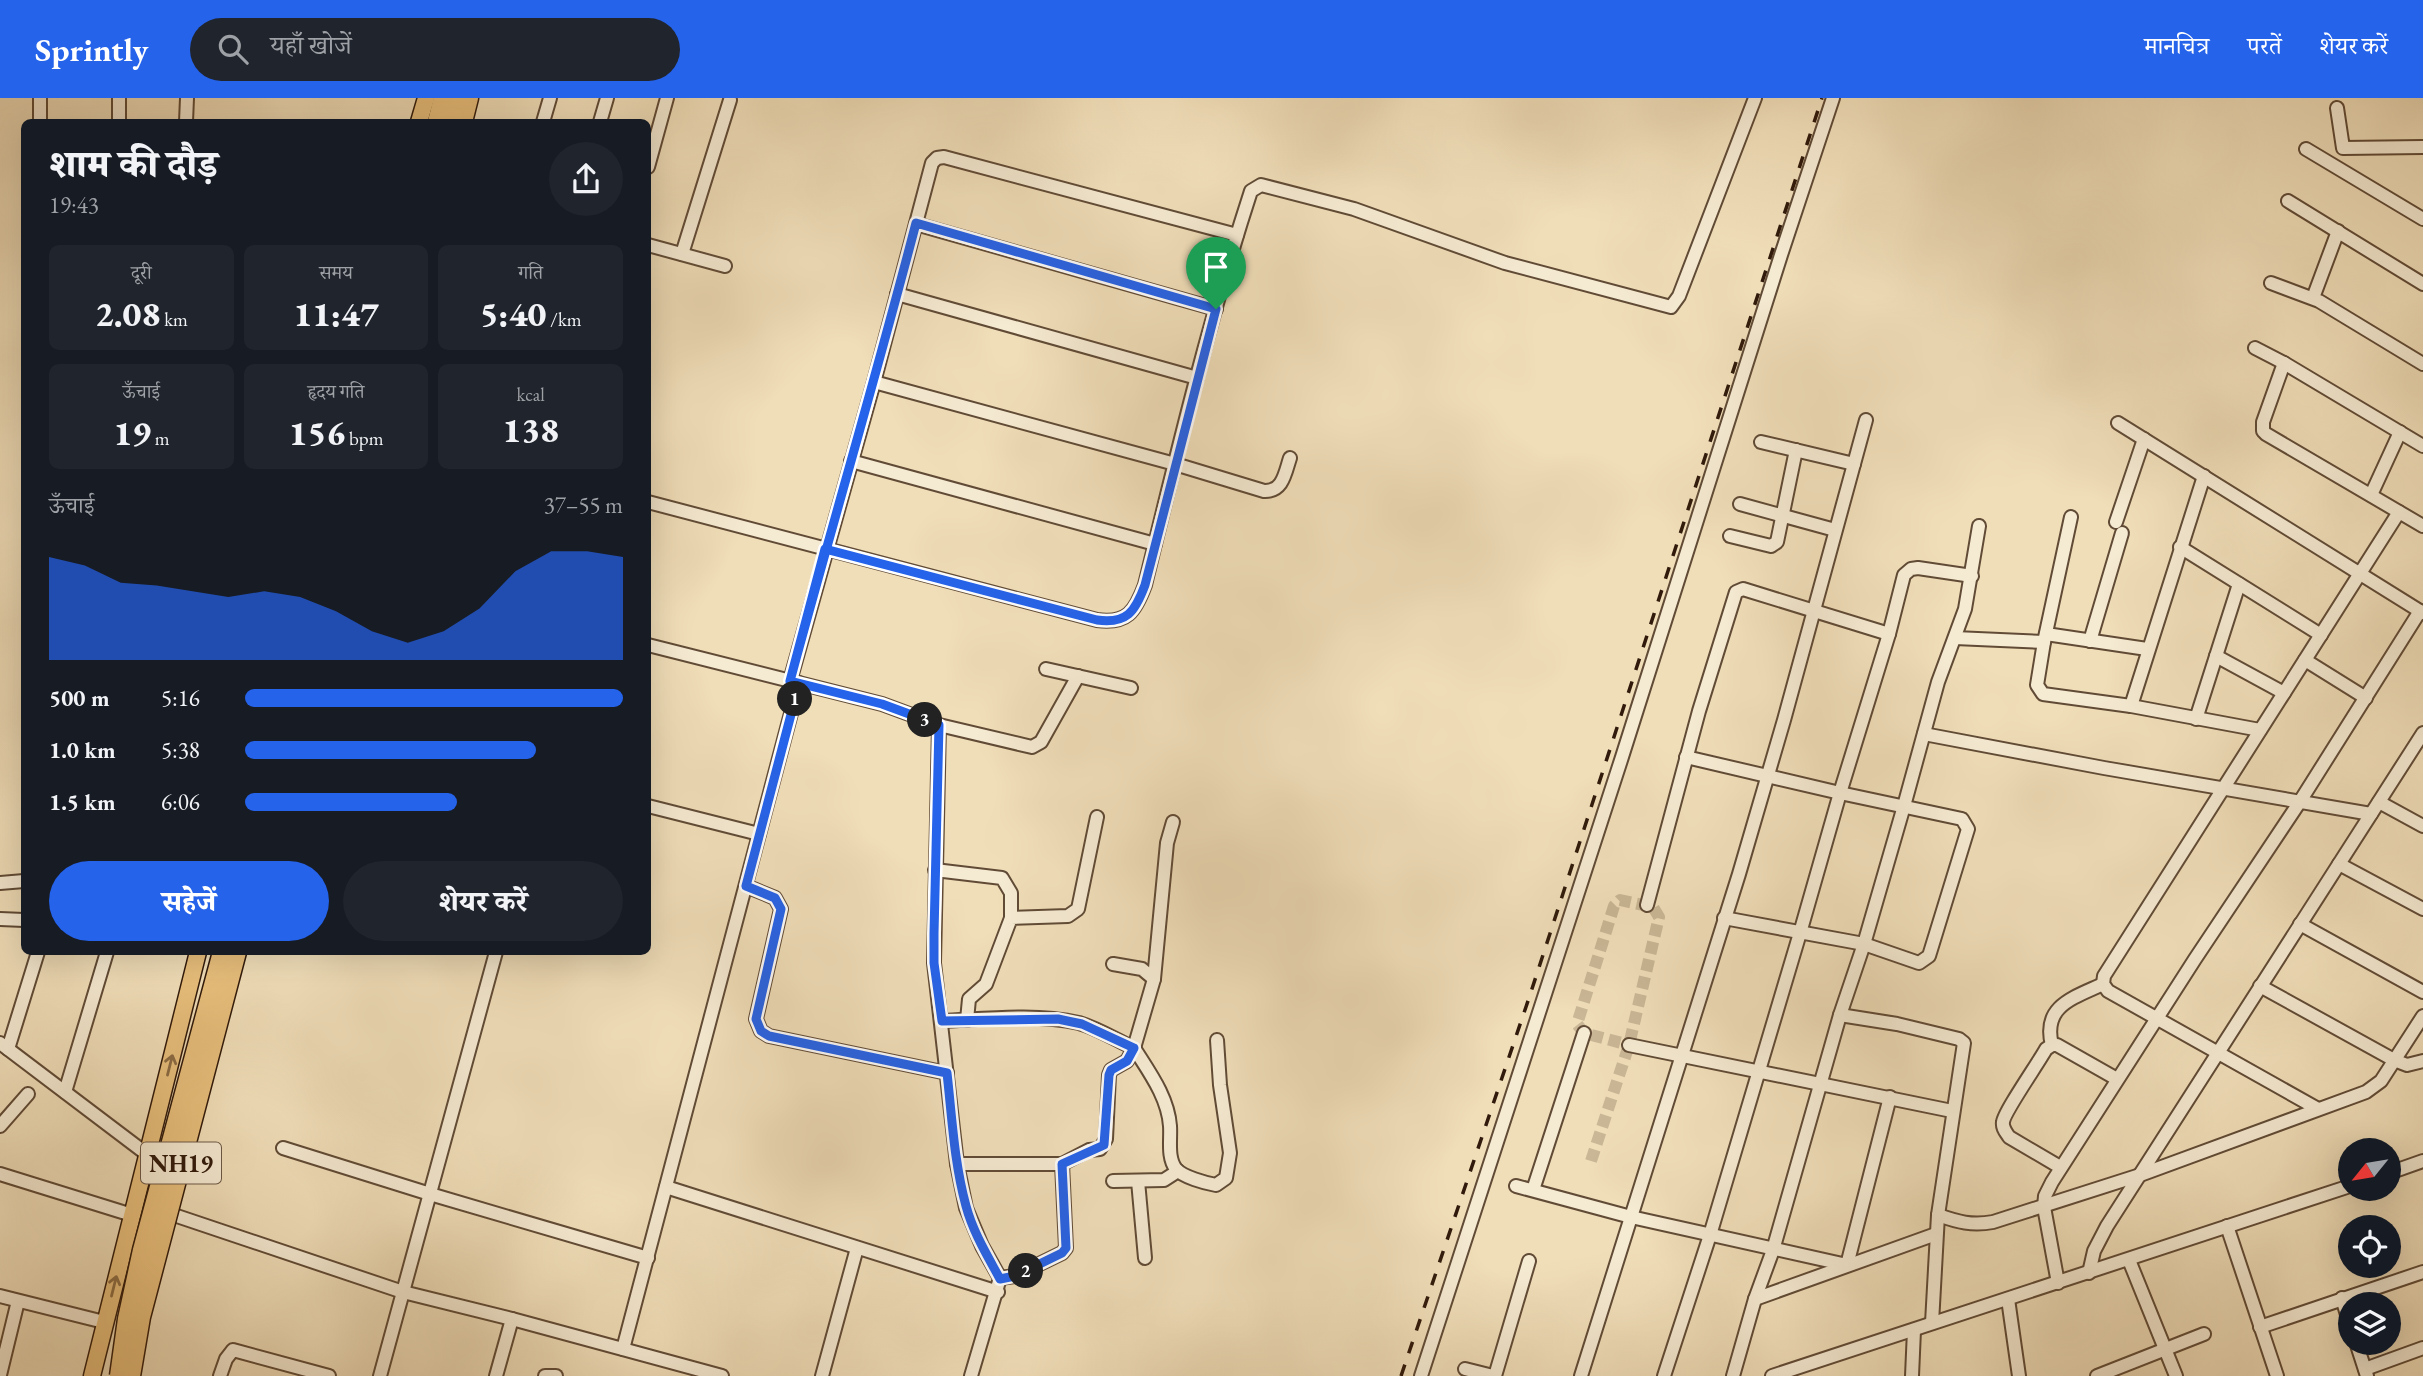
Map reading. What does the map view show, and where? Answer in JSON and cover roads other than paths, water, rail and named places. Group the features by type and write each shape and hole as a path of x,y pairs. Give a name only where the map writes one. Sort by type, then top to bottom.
{"highway":[{"path":"438,119 443,98"},
{"path":"453,119 458,98"},
{"name":"NH19","path":"119,1376 127,1319 142,1250 221,955"},
{"name":"NH19","path":"131,1376 141,1317 236,955"}],"main road":[{"path":"420,119 426,98"},
{"path":"465,119 470,98"},
{"path":"92,1376 197,955"},
{"path":"131,1376 245,955"}],"street":[{"path":"40,98 40,119"},
{"path":"119,98 119,119"},
{"path":"186,119 187,98"},
{"path":"544,119 550,98"},
{"path":"601,119 607,98"},
{"path":"651,156 667,98"},
{"path":"651,503 1109,621 1118,620 1130,614 1138,605 1216,309 1251,191 1261,185 1354,209 1427,233 1481,255 1671,307 1676,302 1755,98"},
{"path":"1421,1376 1833,98"},
{"path":"682,254 730,100"},
{"path":"2337,108 2343,148 2423,147"},
{"path":"2306,149 2423,219"},
{"path":"623,1349 746,886 825,549 874,382 932,163 944,156 1237,235"},
{"path":"2288,201 2423,284"},
{"path":"916,223 1216,309"},
{"path":"2313,298 2338,231"},
{"path":"651,246 726,266"},
{"path":"2271,283 2313,298 2423,364"},
{"path":"897,294 1198,378"},
{"path":"2255,348 2423,446"},
{"path":"2284,363 2263,422 2263,431 2272,439 2423,526"},
{"path":"874,382 1270,492 1281,485 1290,458"},
{"path":"1581,1376 1768,776 1866,420"},
{"path":"2058,1283 2044,1207 2045,1196 2060,1167 2422,612 2118,423"},
{"path":"2371,495 2400,432"},
{"path":"2090,641 2144,439"},
{"path":"1761,442 1854,464"},
{"path":"1730,536 1774,545 1777,542 1796,450"},
{"path":"851,461 1155,544"},
{"path":"2131,706 2204,476"},
{"path":"1740,504 1835,530"},
{"path":"2318,1109 2108,991 2103,984 2104,976 2399,512"},
{"path":"2071,517 2037,685 2043,694 2131,706 2260,730"},
{"path":"1733,1376 1755,1299 1773,1250 1840,1015 1864,944 1938,682 1965,609 1979,526"},
{"path":"2180,547 2321,635"},
{"path":"1664,1376 1710,1235 1889,634 1904,575 1911,569 1931,569 1972,576"},
{"path":"2196,719 2239,584"},
{"path":"1647,905 1686,757 1736,592 1743,589 1889,634"},
{"path":"1955,638 2045,638 2147,649"},
{"path":"651,646 882,704 939,725 1032,747 1041,742 1078,676"},
{"path":"2216,656 2284,693"},
{"path":"2305,660 2365,698"},
{"path":"1046,669 1131,688"},
{"path":"939,725 934,963 957,1164 967,1208 999,1285 971,1376"},
{"path":"1924,734 2371,814"},
{"path":"2090,1273 2094,1251 2107,1226 2422,738"},
{"path":"1686,757 1962,819 1968,829 1929,956 1919,963 1864,944 1724,918"},
{"path":"2379,802 2423,826"},
{"path":"651,807 759,834"},
{"path":"1011,918 1068,916 1078,909 1097,817"},
{"path":"957,1164 1062,1164 1104,1145 1109,1075 1111,1070 1127,1061 1134,1048 1154,979 1167,843 1173,822"},
{"path":"2339,864 2423,909"},
{"path":"935,870 1002,878 1011,892 1011,918 986,984 969,999 967,1020"},
{"path":"0,883 21,881"},
{"path":"746,886 775,898 781,909 756,1019 761,1031 769,1036 947,1073"},
{"path":"0,919 21,920"},
{"path":"2300,924 2423,992"},
{"path":"36,955 4,1046 148,1155"},
{"path":"65,1092 106,955"},
{"path":"380,1376 495,955"},
{"path":"1113,964 1142,969 1154,979"},
{"path":"2052,1045 2048,1031 2051,1018 2058,1008 2103,984"},
{"path":"2260,986 2394,1059 2407,1065 2423,1062"},
{"path":"1840,1015 1897,1024 1959,1039 1964,1043 1938,1215 1932,1323"},
{"path":"1938,1215 1959,1223 1976,1225 2044,1207 2140,1175 2373,1088 2423,1016"},
{"path":"942,1021 1058,1019 1082,1024 1134,1048 1165,1104 1170,1119 1171,1157 1178,1171 1216,1185 1226,1178 1230,1153 1217,1040"},
{"path":"1532,1190 1584,1032"},
{"path":"1629,1045 1952,1111"},
{"path":"2060,1167 2010,1137 2004,1130 2003,1123 2046,1049 2057,1045 2117,1079"},
{"path":"0,1126 28,1094"},
{"path":"1847,1265 1890,1097"},
{"path":"282,1148 430,1195 648,1258"},
{"path":"666,1188 857,1248 999,1285 1062,1253 1066,1248 1062,1164"},
{"path":"2401,1170 2422,1164"},
{"path":"1113,1181 1164,1180 1178,1171"},
{"path":"0,1174 175,1217 403,1292 722,1376"},
{"path":"1138,1181 1145,1258"},
{"path":"1516,1186 1631,1217 1847,1265"},
{"path":"1772,1376 2338,1190"},
{"path":"2227,1226 2277,1376"},
{"path":"1755,1299 1936,1234"},
{"path":"822,1376 857,1248"},
{"path":"2129,1260 2176,1376"},
{"path":"1465,1369 1494,1376 1529,1261"},
{"path":"2361,1292 2423,1272"},
{"path":"0,1296 104,1322"},
{"path":"2008,1299 2019,1376"},
{"path":"2260,1327 2338,1299"},
{"path":"0,1375 19,1301"},
{"path":"496,1376 512,1319"},
{"path":"1912,1376 1914,1330"},
{"path":"2097,1376 2204,1334"},
{"path":"2360,1355 2366,1372 2423,1348"},
{"path":"220,1376 226,1359 233,1350 329,1376"},
{"path":"545,1376 556,1376"}],"tunnel":[{"path":"1591,1161 1629,1045 1659,917 1653,907 1620,900 1614,906 1577,1024 1584,1033 1629,1045"}],"railway":[{"path":"1401,1376 1529,998 1822,98"}]}
